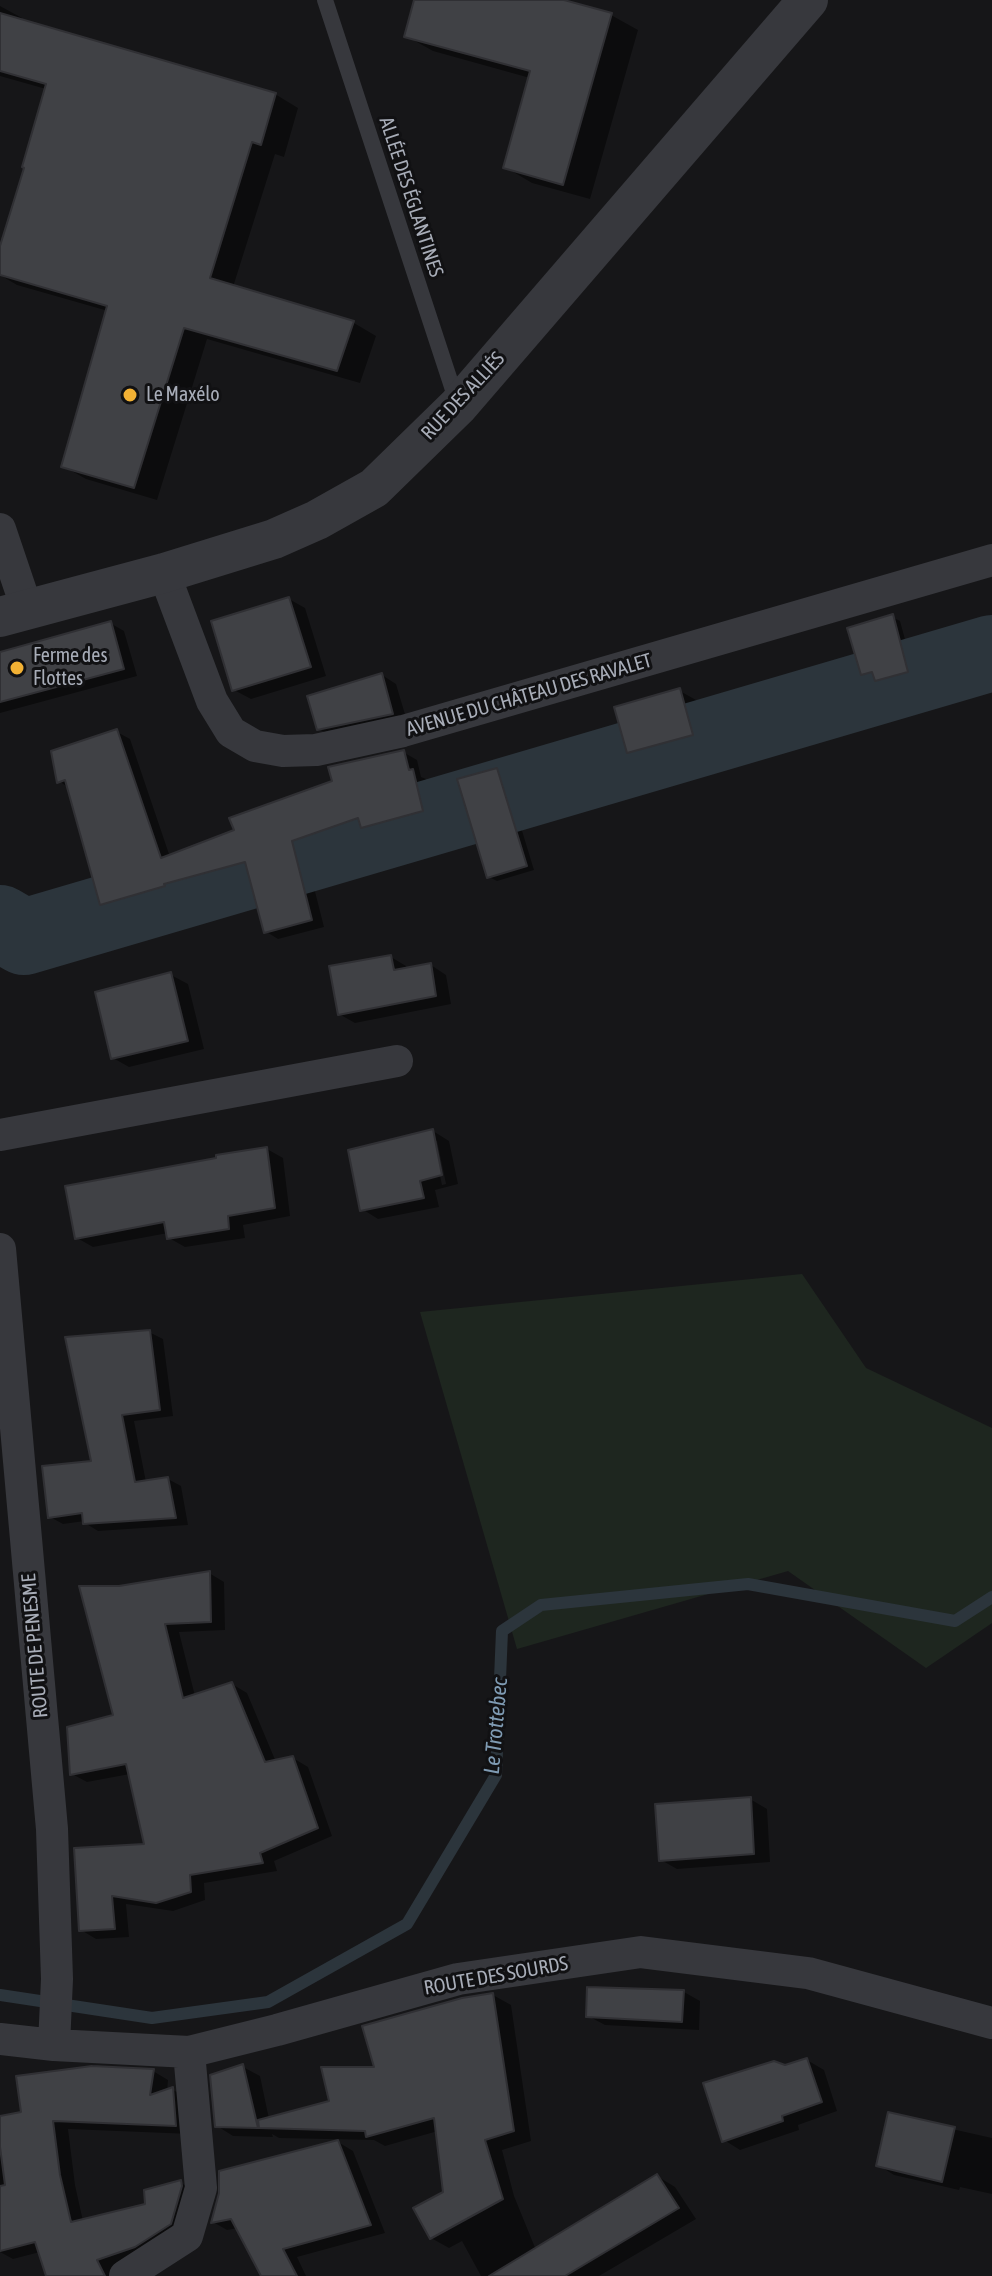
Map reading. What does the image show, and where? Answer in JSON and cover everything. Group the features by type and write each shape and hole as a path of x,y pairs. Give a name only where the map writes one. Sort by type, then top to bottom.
{"street":[{"name":"RUE DES ALLIÉS","path":"13,613 164,573 274,539 317,520 374,488 458,406 808,0"},
{"path":"0,529 13,613"},
{"name":"AVENUE DU CHÂTEAU DES RAVALET","path":"164,573 212,701 231,732 255,746 283,751 316,750 403,731 992,560"},
{"path":"0,1135 397,1061"},
{"name":"ROUTE DE PENESME","path":"0,1249 52,1829 57,1979 54,2045"},
{"name":"ROUTE DES SOURDS","path":"0,2039 189,2052 458,1979 641,1952 808,1973 992,2023"},
{"path":"125,2276 187,2236 201,2188 189,2052"}],"lane":[{"name":"ALLÉE DES ÉGLANTINES","path":"325,0 458,406"}],"shaded area":[{"path":"802,1274 866,1368 992,1428 992,1623 926,1668 788,1571 517,1649 420,1312"}],"building":[{"path":"414,0 564,0 612,13 563,185 503,168 530,71 404,37"},
{"path":"0,13 276,93 261,145 252,142 210,278 354,321 337,371 184,328 134,488 61,467 107,306 0,275 0,246 46,84 0,71"},
{"path":"289,597 311,667 232,691 211,621"},
{"path":"893,614 908,672 875,681 872,672 861,675 847,628"},
{"path":"111,621 124,669 0,702 0,652"},
{"path":"382,673 393,714 317,730 307,696"},
{"path":"680,688 693,735 627,753 614,707"},
{"path":"117,729 161,858 234,830 229,818 332,781 328,767 404,750 409,770 413,769 423,811 361,828 358,818 292,841 312,920 264,933 245,862 100,905 65,780 57,783 51,751"},
{"path":"497,768 527,866 487,878 457,779"},
{"path":"391,955 394,970 431,963 436,996 338,1015 329,966"},
{"path":"171,972 188,1041 111,1059 95,992"},
{"path":"433,1129 442,1175 420,1181 424,1198 360,1211 348,1150"},
{"path":"267,1147 275,1208 228,1216 229,1229 167,1239 164,1222 75,1239 65,1186"},
{"path":"150,1330 160,1410 122,1415 135,1482 168,1477 176,1518 83,1524 82,1513 48,1518 42,1466 91,1461 65,1337"},
{"path":"210,1571 211,1622 165,1624 183,1698 232,1682 265,1762 293,1756 318,1828 260,1853 263,1863 190,1875 191,1892 156,1903 112,1896 115,1929 79,1931 74,1848 144,1844 126,1764 70,1775 67,1727 113,1715 79,1586 119,1586"},
{"path":"751,1797 754,1854 659,1861 655,1804"},
{"path":"587,1987 684,1990 682,2022 586,2017"},
{"path":"493,1993 514,2131 485,2140 503,2199 430,2239 413,2208 443,2192 434,2118 366,2137 365,2131 259,2128 258,2120 329,2101 321,2067 374,2067 362,2026 462,1998"},
{"path":"807,2058 822,2102 782,2116 783,2121 722,2142 703,2083 774,2061 785,2065"},
{"path":"243,2064 258,2128 215,2127 210,2075"},
{"path":"92,2066 154,2069 150,2095 173,2087 176,2126 53,2121 60,2175 71,2222 145,2204 144,2190 181,2180 182,2186 171,2224 135,2247 97,2260 105,2276 46,2276 35,2242 0,2251 0,2186 5,2185 0,2116 21,2112 16,2076"},
{"path":"888,2112 955,2127 942,2182 876,2166"},
{"path":"338,2140 371,2225 283,2249 297,2276 261,2276 231,2219 211,2223 219,2193 219,2171"},
{"path":"657,2174 679,2208 565,2276 489,2276"}],"waterway":[{"path":"0,923 24,937 992,653"},
{"name":"Le Trottebec","path":"0,1995 152,2018 268,2002 407,1924 496,1775 502,1631 541,1605 748,1584 955,1621 992,1597"}],"place":[{"name":"Le Maxélo","path":"130,395"},
{"name":"Ferme des Flottes","path":"17,668"}]}
